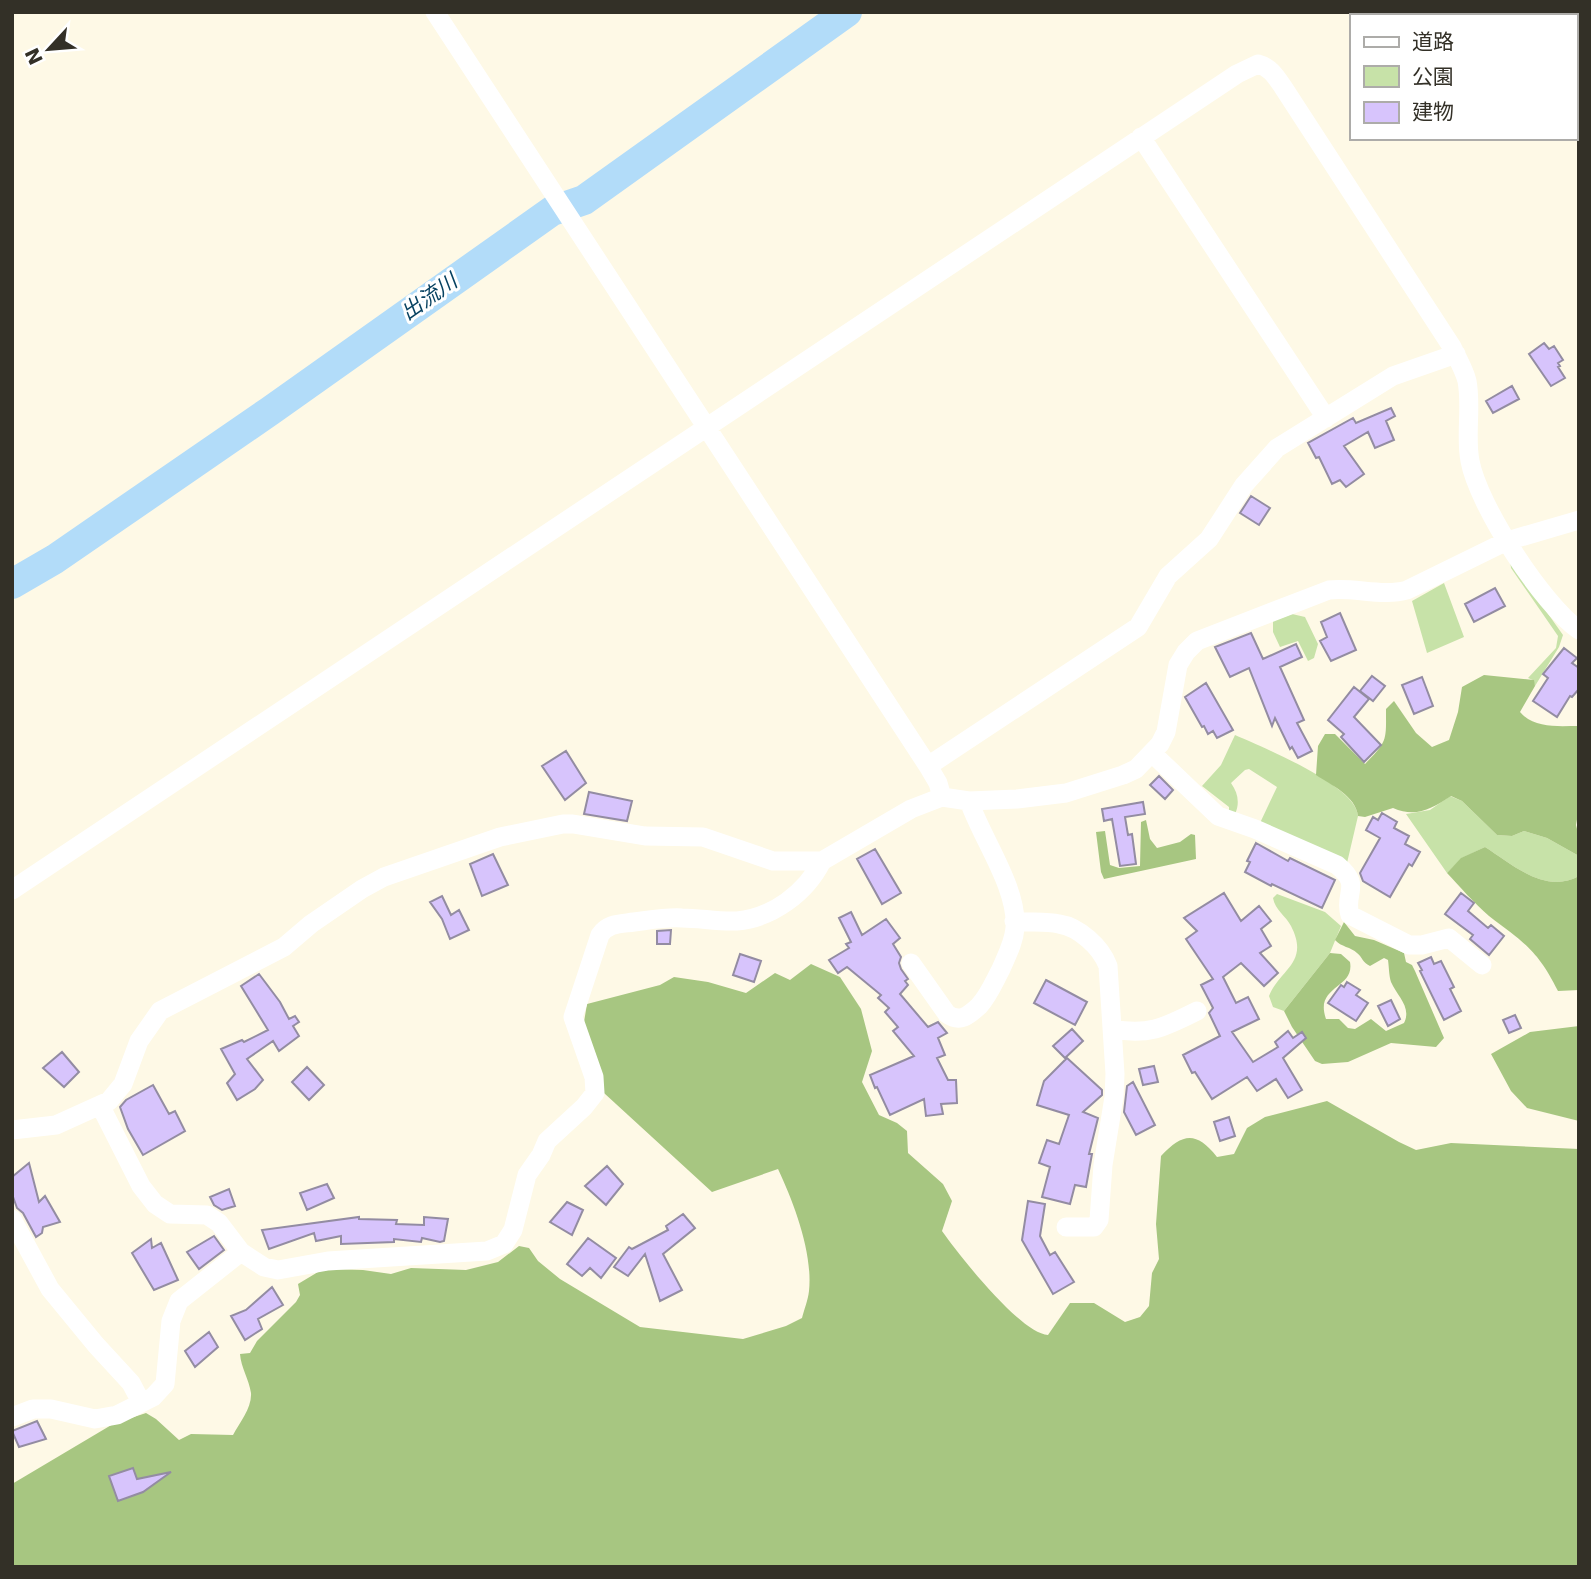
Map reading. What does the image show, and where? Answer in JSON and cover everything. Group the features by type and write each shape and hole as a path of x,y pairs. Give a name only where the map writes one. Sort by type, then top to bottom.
{"street":[{"path":"435,12 928,766 938,783 942,797"},
{"path":"12,890 1141,137 1237,74 1258,64 1265,65 1283,87 1455,354 1467,382 1470,462 1482,498 1507,541 1545,596 1569,623 1579,630"},
{"path":"1141,137 1326,418"},
{"path":"928,766 1138,627 1168,576 1209,539 1244,485 1277,448 1393,376 1455,354"},
{"path":"100,1105 141,1186 155,1204 170,1214 207,1215 219,1223 241,1252 264,1267 278,1270 328,1261 487,1251 504,1244 513,1230 527,1175 547,1141 584,1107 595,1093 594,1077 573,1017 604,929 616,924 662,919 737,921 757,917 790,900 812,878 822,861 911,809 942,797 969,801 1066,793 1123,775 1136,769 1153,754 1166,732 1178,664 1197,641 1329,590 1407,590 1507,541 1579,520"},
{"path":"1153,754 1218,816 1255,828 1345,871 1352,890 1348,908 1350,915 1409,945 1422,945 1449,938 1482,965"},
{"path":"911,963 947,1014 954,1019 962,1019 978,1007 991,990 1011,945 1014,921 1010,895 969,801"},
{"path":"12,1130 56,1125 109,1101 123,1083 139,1041 160,1011 284,947 312,924 384,877 500,837 573,824 645,836 703,837 773,861 822,861"},
{"path":"1014,921 1062,924 1080,934 1099,950 1108,966 1114,1097 1105,1147 1099,1220 1094,1227 1066,1227"},
{"path":"1112,1029 1150,1032 1197,1011"},
{"path":"12,1219 50,1289 131,1383 141,1402"},
{"path":"12,1417 33,1409 51,1409 95,1419 117,1415 153,1397 165,1384 171,1321 179,1301 241,1252"}],"green space":[{"path":"1510,560 1563,635 1559,647 1535,686 1533,680 1528,678 1556,648 1558,636 1511,568"},
{"path":"1444,583 1464,637 1427,653 1412,601"},
{"path":"1292,614 1305,617 1318,644 1314,658 1308,661 1298,641 1280,647 1273,632 1273,621"},
{"path":"1484,675 1534,680 1535,686 1520,712 1540,724 1579,726 1579,808 1576,825 1579,856 1547,838 1524,831 1512,836 1497,835 1462,801 1451,796 1423,811 1409,812 1393,808 1365,817 1358,816 1348,797 1316,775 1318,746 1325,734 1335,734 1365,764 1382,745 1386,709 1394,701 1416,733 1432,747 1449,740 1462,687"},
{"path":"1235,735 1306,768 1342,792 1353,804 1358,816 1347,863 1260,823 1277,787 1249,769 1231,783 1238,798 1235,814 1229,812 1229,807 1202,786 1221,765"},
{"path":"1450,796 1462,801 1497,835 1512,836 1524,831 1547,838 1579,856 1579,876 1566,881 1541,880 1518,869 1485,847 1462,858 1447,873 1406,814 1430,810"},
{"path":"1146,820 1150,839 1157,848 1180,842 1191,834 1195,835 1196,859 1104,879 1096,832 1105,831 1110,865 1119,868 1140,866 1141,822"},
{"path":"1485,847 1518,869 1541,880 1566,881 1579,876 1579,990 1558,991 1543,965 1529,948 1483,911 1447,873 1461,858"},
{"path":"1277,894 1325,912 1341,926 1330,953 1284,1011 1273,1007 1269,996 1291,965 1297,949 1291,926 1274,902 1273,898"},
{"path":"1344,922 1355,936 1374,940 1404,953 1406,962 1412,965 1415,971 1444,1038 1436,1047 1391,1043 1348,1062 1322,1064 1315,1061 1284,1011 1330,953 1341,954 1350,962 1350,971 1347,978 1325,1000 1326,1019 1339,1019 1348,1028 1355,1029 1371,1019 1386,1031 1404,1023 1406,1017 1405,1007 1391,982 1388,960 1384,958 1370,966 1355,951 1335,940"},
{"path":"811,964 840,977 861,1009 872,1051 862,1082 879,1115 907,1131 908,1153 943,1184 952,1201 942,1231 1007,1308 1036,1331 1048,1335 1070,1303 1094,1303 1125,1322 1140,1317 1149,1306 1152,1273 1159,1259 1156,1224 1161,1156 1183,1139 1196,1139 1217,1157 1234,1154 1247,1128 1265,1117 1327,1101 1416,1150 1451,1143 1579,1149 1579,1567 12,1567 12,1484 113,1424 146,1413 179,1440 191,1434 233,1435 251,1399 240,1354 250,1353 257,1341 296,1302 300,1295 298,1284 323,1269 391,1274 411,1268 466,1270 498,1262 519,1246 529,1248 538,1261 560,1279 640,1327 743,1339 786,1326 802,1318 809,1291 808,1261 796,1213 778,1169 712,1192 604,1093 582,1034 587,1004 660,985 674,977 708,982 746,993 775,973 790,980"},
{"path":"1579,1026 1579,1121 1527,1108 1511,1091 1491,1054 1530,1032"}],"building":[{"path":"1544,343 1549,349 1554,346 1563,360 1558,363 1558,367 1565,378 1551,386 1529,354"},
{"path":"1512,386 1519,399 1493,413 1486,401"},
{"path":"1391,408 1395,416 1386,421 1394,440 1375,448 1368,432 1344,446 1364,474 1346,487 1340,480 1332,484 1319,457 1316,458 1308,443 1353,418 1356,423"},
{"path":"1251,496 1270,508 1259,525 1240,513"},
{"path":"1495,588 1505,606 1474,622 1465,604"},
{"path":"1340,613 1356,650 1331,661 1320,641 1327,637 1321,622"},
{"path":"1251,633 1263,659 1296,644 1302,657 1280,667 1304,720 1297,723 1312,751 1298,758 1292,747 1290,749 1275,718 1272,726 1249,668 1230,677 1215,647"},
{"path":"1564,648 1577,658 1572,663 1579,668 1579,689 1570,696 1557,717 1533,701 1548,678 1543,674"},
{"path":"1372,676 1385,686 1373,701 1360,691"},
{"path":"1422,677 1433,706 1414,714 1402,685"},
{"path":"1206,683 1233,730 1217,738 1213,731 1208,734 1204,726 1202,727 1185,697"},
{"path":"1354,687 1369,699 1354,717 1381,745 1364,762 1341,737 1344,734 1328,720"},
{"path":"566,751 586,783 565,800 542,766"},
{"path":"1159,776 1173,790 1165,799 1150,785"},
{"path":"589,792 632,801 627,821 584,814"},
{"path":"1143,802 1145,814 1125,817 1128,835 1132,834 1136,864 1120,866 1112,819 1104,821 1102,809"},
{"path":"1382,813 1397,822 1394,828 1409,836 1405,844 1420,852 1412,866 1409,864 1390,897 1363,881 1360,873 1380,838 1366,830 1373,817 1378,820"},
{"path":"1256,843 1288,861 1290,858 1335,880 1322,908 1245,872"},
{"path":"875,849 901,893 882,904 857,859"},
{"path":"493,854 508,885 482,896 470,864"},
{"path":"1224,893 1241,921 1259,906 1271,921 1261,929 1271,946 1260,953 1278,973 1264,986 1241,963 1223,977 1236,1003 1248,997 1259,1019 1232,1032 1253,1062 1278,1047 1275,1042 1288,1031 1293,1038 1302,1032 1306,1038 1283,1058 1302,1090 1288,1098 1276,1079 1257,1091 1247,1077 1212,1099 1195,1072 1192,1073 1183,1055 1220,1036 1209,1013 1213,1008 1201,985 1213,979 1186,939 1197,931 1184,918"},
{"path":"1461,893 1474,903 1468,911 1488,928 1491,925 1504,936 1489,955 1470,939 1473,935 1445,914"},
{"path":"442,896 451,915 459,910 469,930 450,939 442,919 430,902"},
{"path":"851,912 862,935 886,919 900,938 893,944 901,957 901,969 908,979 905,981 908,985 900,994 928,1027 938,1022 947,1033 938,1038 945,1055 937,1058 948,1080 956,1080 957,1103 941,1104 943,1114 926,1116 924,1099 890,1115 877,1087 875,1088 870,1075 914,1056 893,1031 898,1027 885,1012 889,1008 878,998 881,995 847,967 838,973 829,960 849,948 846,944 851,942 839,918"},
{"path":"671,930 670,944 657,944 657,931"},
{"path":"740,954 761,961 754,982 733,975"},
{"path":"1431,957 1434,964 1441,961 1454,987 1450,989 1461,1011 1444,1020 1418,963"},
{"path":"259,974 289,1019 295,1016 299,1022 293,1026 299,1036 279,1051 273,1041 247,1059 263,1080 255,1089 237,1100 227,1083 235,1074 221,1049 242,1040 244,1042 268,1030 241,986"},
{"path":"1046,980 1087,1002 1075,1025 1034,1003"},
{"path":"1347,982 1360,990 1356,995 1368,1003 1356,1021 1328,1003 1341,985 1344,987"},
{"path":"1391,1000 1400,1019 1388,1026 1378,1006"},
{"path":"1515,1015 1521,1028 1509,1033 1503,1020"},
{"path":"1072,1029 1083,1041 1065,1058 1053,1046"},
{"path":"62,1052 79,1072 64,1087 43,1068"},
{"path":"1067,1058 1102,1090 1102,1095 1083,1112 1098,1118 1089,1154 1092,1154 1086,1187 1075,1185 1070,1204 1042,1197 1050,1167 1039,1163 1047,1140 1059,1144 1069,1115 1037,1105 1044,1081"},
{"path":"1154,1066 1158,1082 1143,1085 1139,1069"},
{"path":"307,1067 324,1085 309,1100 292,1082"},
{"path":"1133,1082 1155,1125 1136,1135 1124,1112 1127,1086"},
{"path":"153,1085 169,1114 175,1111 185,1131 143,1155 128,1129 120,1107 126,1100"},
{"path":"1229,1117 1235,1136 1220,1141 1214,1122"},
{"path":"29,1163 39,1202 45,1196 60,1222 43,1227 42,1233 36,1237 23,1213 17,1208 12,1194 12,1177"},
{"path":"607,1166 623,1184 606,1205 585,1186"},
{"path":"327,1184 334,1198 307,1210 300,1193"},
{"path":"229,1189 235,1206 222,1210 214,1205 210,1197"},
{"path":"1028,1201 1045,1204 1040,1236 1050,1255 1055,1252 1074,1282 1053,1294 1022,1240"},
{"path":"567,1202 583,1210 572,1235 550,1222"},
{"path":"683,1214 695,1228 663,1254 682,1290 660,1301 645,1254 628,1276 614,1267 629,1247 632,1249 668,1230 666,1226"},
{"path":"359,1217 397,1220 396,1224 424,1225 424,1217 448,1219 444,1241 440,1242 422,1238 421,1242 394,1239 394,1242 341,1244 341,1236 316,1241 314,1233 269,1249 262,1230"},
{"path":"214,1236 224,1250 199,1269 187,1252"},
{"path":"588,1238 616,1258 601,1278 590,1268 582,1276 567,1264"},
{"path":"151,1239 152,1248 161,1243 178,1280 154,1290 132,1253"},
{"path":"272,1287 283,1305 258,1319 262,1329 245,1340 231,1316 246,1310"},
{"path":"209,1332 218,1347 195,1367 185,1351"},
{"path":"37,1421 46,1439 19,1447 12,1431"},
{"path":"133,1468 137,1479 171,1472 143,1492 118,1501 109,1476"}],"waterway":[{"name":"出流川","path":"12,584 55,559 270,411 552,211 584,200 847,12"}]}
